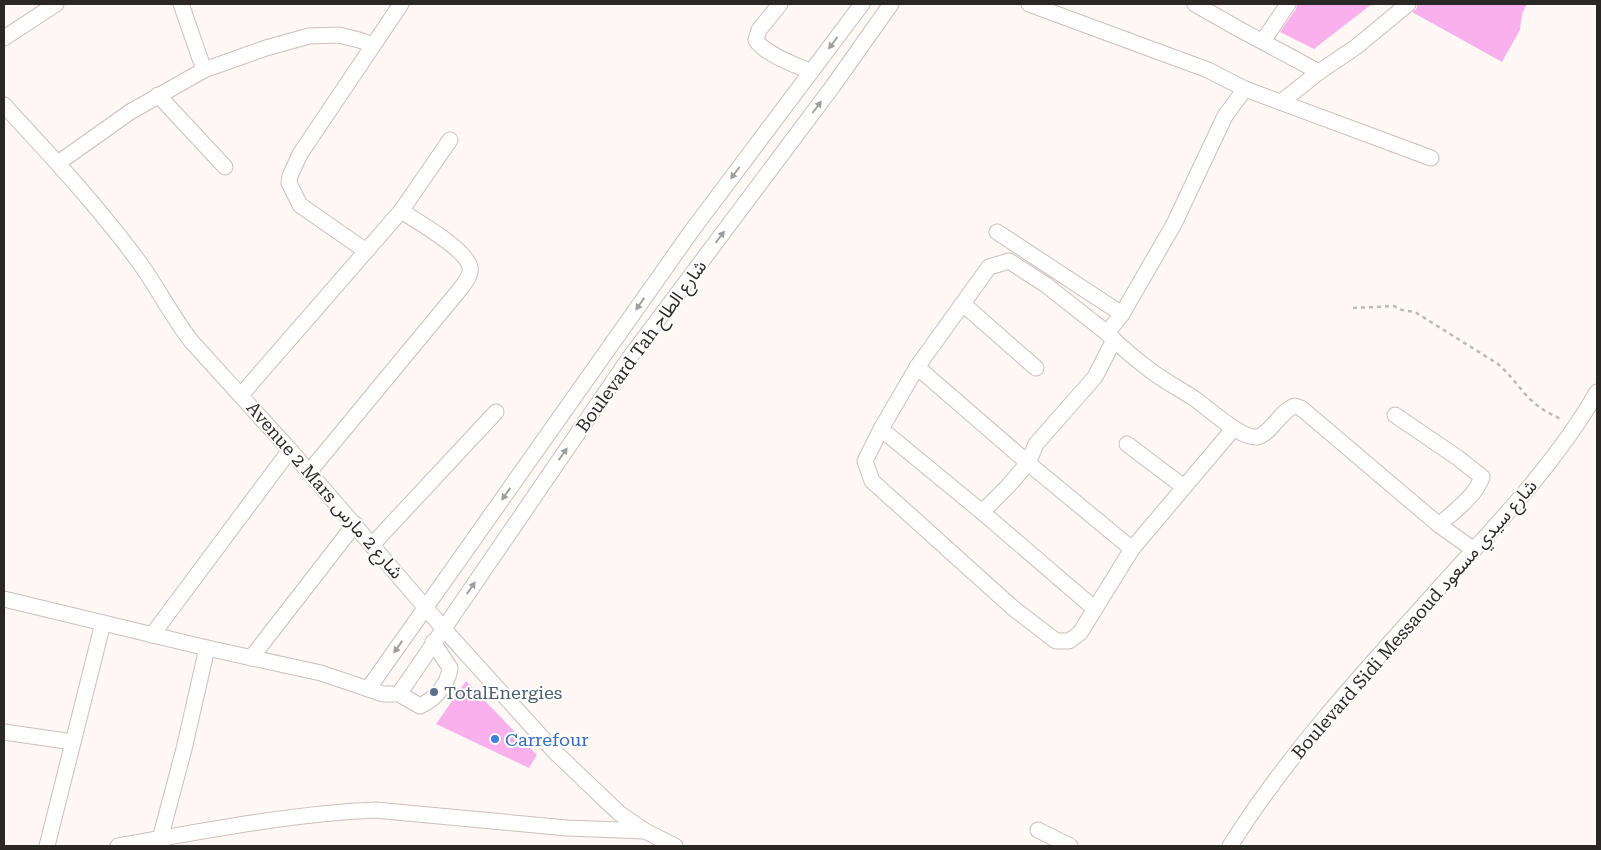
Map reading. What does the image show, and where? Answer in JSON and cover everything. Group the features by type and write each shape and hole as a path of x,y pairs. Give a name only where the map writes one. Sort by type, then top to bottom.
{"street":[{"path":"4,38 56,4"},
{"path":"181,4 204,70"},
{"path":"366,252 300,205 289,183 290,176 300,154 401,4"},
{"path":"780,4 759,30 756,40 758,44 771,53 811,72"},
{"name":"Boulevard Tah شارع الطاح","path":"368,689 693,229 862,4"},
{"name":"Boulevard Tah شارع الطاح","path":"399,694 630,357 827,94 891,4"},
{"path":"1029,4 1208,70 1244,89 1431,158"},
{"path":"1195,4 1319,72"},
{"path":"1264,41 1288,4"},
{"path":"1281,102 1319,72 1356,47 1408,4"},
{"path":"58,163 130,112 204,70 266,48 309,36 339,35 373,46"},
{"path":"982,512 1010,485 1028,463 1036,444 1095,377 1110,336 1174,224 1225,116 1244,89"},
{"path":"158,95 226,167"},
{"name":"Avenue 2 Mars شارع 2 مارس","path":"4,106 58,163 114,230 140,263 183,330 355,524 443,628 555,752 619,813 645,831 675,846"},
{"path":"241,394 401,210 450,140"},
{"path":"309,472 455,296 469,276 470,268 458,249 401,210"},
{"path":"997,232 1122,314"},
{"path":"1234,428 1132,549 1080,633 1069,641 1056,641 1013,608 872,481 865,461 881,429 918,367 962,304 989,267 1008,261 1046,284 1152,372 1196,400 1234,428 1257,437 1263,434 1289,408 1298,406 1440,525 1474,550"},
{"path":"962,304 1036,368"},
{"path":"918,367 1028,463 1132,549"},
{"name":"Boulevard Sidi Messaoud شارع سيدي مسعود","path":"1230,846 1259,802 1292,758 1541,472 1576,426 1597,392"},
{"path":"372,545 496,412"},
{"path":"1395,415 1458,458 1482,477 1480,485 1476,490 1440,525"},
{"path":"881,429 1095,609"},
{"path":"1127,444 1184,487"},
{"path":"152,634 290,450"},
{"path":"251,658 355,524"},
{"path":"4,599 207,648 321,673 383,694 399,694 420,706 429,702 449,677 450,668 433,642"},
{"path":"47,846 103,623"},
{"path":"160,839 184,749 207,648"},
{"path":"4,732 73,742"},
{"path":"118,846 258,822 375,810 567,828 645,831"},
{"path":"1038,830 1070,846"}],"path":[{"path":"1353,308 1394,306 1402,310 1415,312 1498,364 1508,372 1539,407 1576,426"}],"building":[{"path":"1297,4 1372,4 1314,49 1280,32 1296,9"},
{"path":"1417,4 1527,4 1522,14 1520,30 1502,62 1412,12 1417,8"},
{"name":"Carrefour","path":"466,681 537,755 529,768 436,724"}],"place":[{"name":"TotalEnergies","path":"434,692"},
{"name":"Carrefour","path":"495,739"}]}
